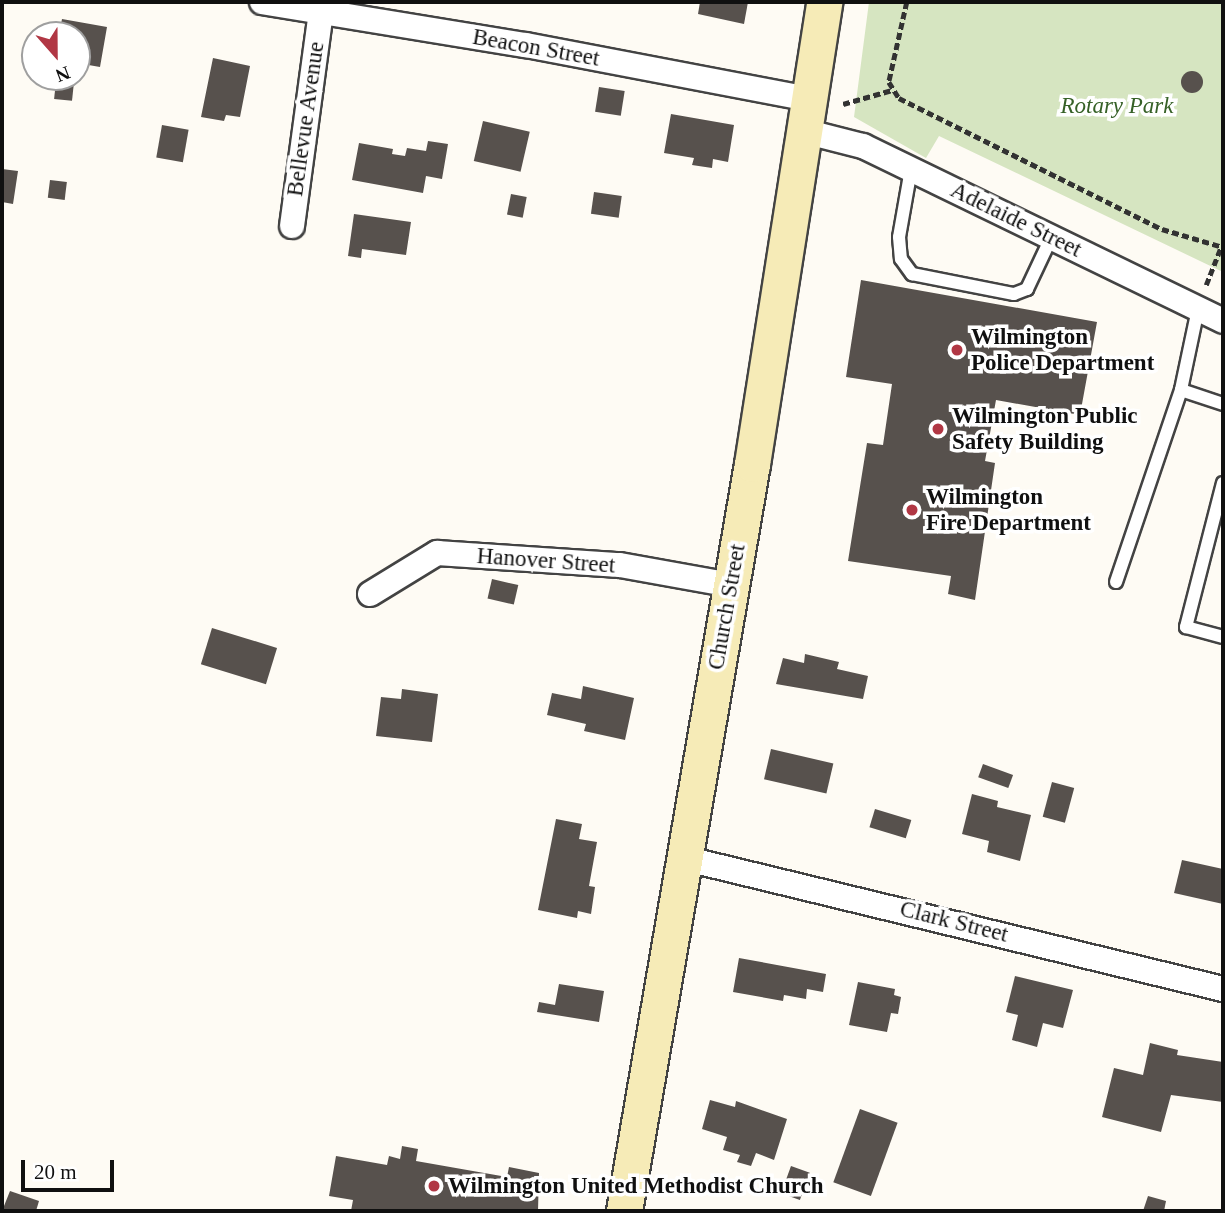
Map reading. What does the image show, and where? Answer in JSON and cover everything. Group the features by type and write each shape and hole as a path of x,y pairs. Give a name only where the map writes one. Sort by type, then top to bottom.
{"main road":[{"name":"Church Street","path":"624,1211 731,585 824,2"}],"street":[{"name":"Beacon Street","path":"262,2 526,45 806,115"},
{"name":"Bellevue Avenue","path":"292,226 321,12"},
{"name":"Adelaide Street","path":"806,115 848,140 1223,321"},
{"name":"Hanover Street","path":"370,594 437,553 620,565 731,585"},
{"name":"Clark Street","path":"683,858 1223,989"}],"lane":[{"path":"911,169 899,237 901,259 912,274 1014,294 1027,289 1039,272 1051,237"},
{"path":"1116,582 1181,390 1198,309"},
{"path":"1181,390 1223,404"},
{"path":"1223,483 1186,626 1223,637"}],"path":[{"path":"907,2 889,82 892,90 911,105 1162,229 1222,247 1198,309"},
{"path":"843,104 892,90"}],"green space":[{"name":"Rotary Park","path":"869,2 1223,2 1223,272 939,136 926,158 854,117"}],"building":[{"path":"700,2 748,2 744,24 698,14"},
{"path":"91,24 107,27 100,67 91,65"},
{"path":"213,58 250,66 240,117 226,115 224,121 201,117"},
{"path":"1192,71 1202,78 1203,82 1196,92 1192,93 1182,86 1181,82 1188,72"},
{"path":"599,87 625,91 621,116 595,112"},
{"path":"55,91 73,91 72,101 54,99"},
{"path":"671,114 734,125 728,162 713,159 712,168 692,165 694,158 664,153"},
{"path":"483,121 530,132 521,172 474,161"},
{"path":"162,125 189,130 183,162 156,157"},
{"path":"428,141 448,144 442,179 426,176 423,193 352,180 359,143 393,149 392,154 405,156 407,148 426,151"},
{"path":"2,169 18,171 13,204 2,202"},
{"path":"50,180 67,182 65,200 48,198"},
{"path":"594,192 622,196 619,218 591,214"},
{"path":"511,194 527,197 523,218 507,215"},
{"path":"354,214 411,222 406,255 362,249 361,258 348,256"},
{"name":"Wilmington Public Safety Building","path":"861,280 1097,322 1080,415 996,400 985,461 995,463 975,600 948,594 951,576 848,561 867,443 883,445 892,384 846,377"},
{"path":"492,579 518,585 514,605 488,598"},
{"path":"212,628 277,648 266,684 201,664"},
{"path":"805,654 839,662 837,669 868,676 863,699 776,684 783,658 804,663"},
{"path":"583,686 634,698 625,740 584,731 586,724 547,715 552,693 581,699"},
{"path":"402,689 438,694 432,742 376,736 381,697 401,699"},
{"path":"771,749 833,763 826,794 764,779"},
{"path":"983,764 1013,775 1008,788 978,777"},
{"path":"1052,782 1074,788 1065,823 1043,817"},
{"path":"972,794 998,801 997,807 1031,815 1020,861 987,852 989,841 962,834"},
{"path":"875,809 911,820 906,838 869,827"},
{"path":"556,819 582,824 579,839 597,842 589,886 595,887 591,914 578,911 577,918 538,910"},
{"path":"1182,860 1223,869 1223,904 1174,893"},
{"path":"739,958 826,974 823,992 807,989 806,999 784,995 783,1001 733,992"},
{"path":"1015,976 1073,990 1063,1028 1043,1023 1037,1047 1012,1040 1018,1015 1006,1012"},
{"path":"858,982 895,989 894,995 901,997 898,1014 891,1013 887,1032 849,1025"},
{"path":"559,984 604,991 599,1022 537,1012 539,1002 555,1005"},
{"path":"1150,1043 1178,1050 1177,1055 1223,1062 1223,1102 1171,1095 1161,1132 1102,1117 1114,1068 1143,1075"},
{"path":"710,1100 735,1107 736,1101 787,1119 774,1160 756,1153 751,1166 737,1162 740,1155 723,1150 727,1137 702,1129"},
{"path":"860,1109 898,1123 871,1196 833,1182"},
{"name":"Wilmington United Methodist Church","path":"402,1146 418,1149 416,1161 507,1177 509,1167 539,1173 538,1211 351,1211 353,1200 329,1196 336,1156 387,1165 389,1156 400,1159"},
{"path":"791,1166 810,1173 800,1200 781,1193"},
{"path":"10,1191 39,1201 36,1211 2,1211"},
{"path":"1148,1196 1166,1201 1164,1211 1143,1211"}],"place":[{"name":"Wilmington Police Department","path":"957,350"},
{"name":"Wilmington Public Safety Building","path":"938,429"},
{"name":"Wilmington Fire Department","path":"912,510"},
{"name":"Wilmington United Methodist Church","path":"434,1186"}]}
